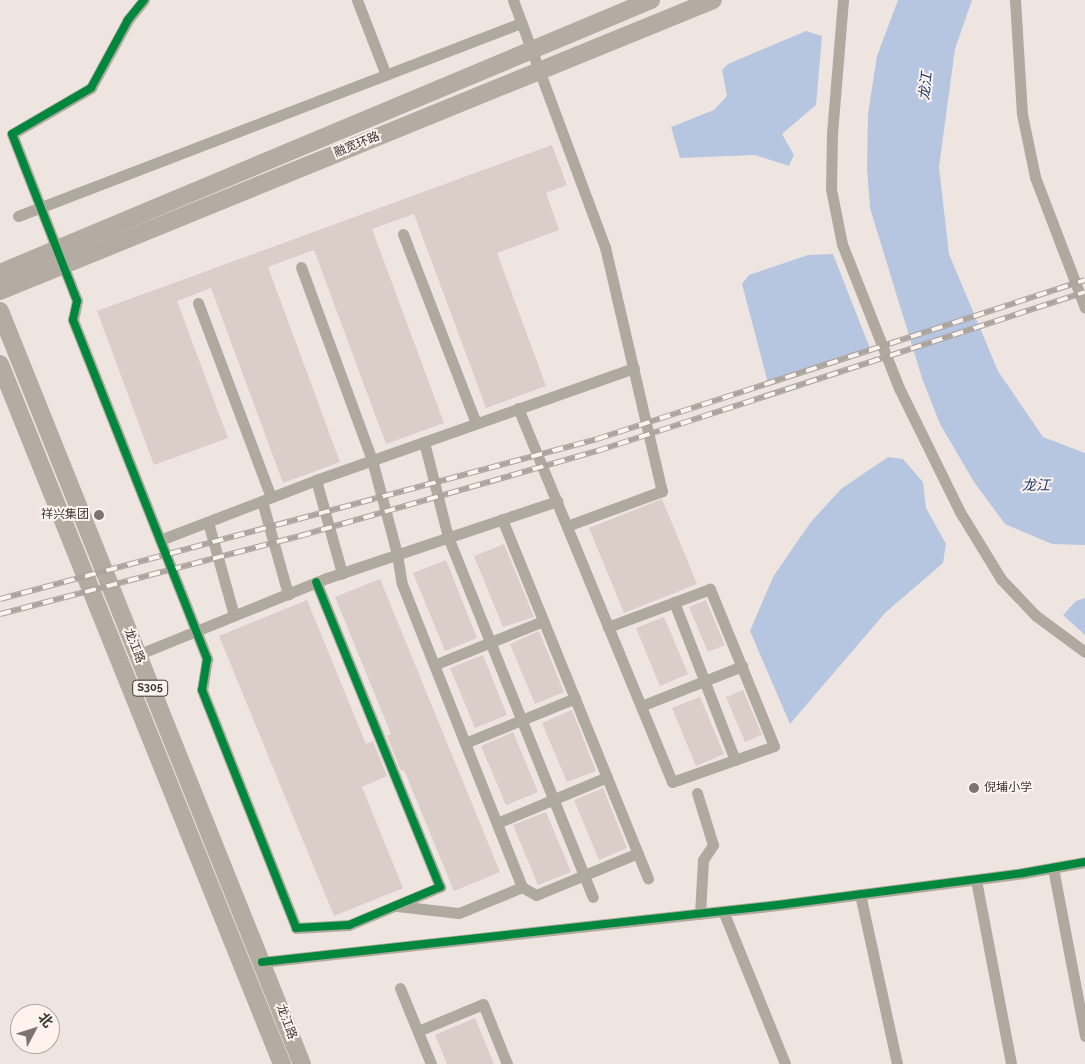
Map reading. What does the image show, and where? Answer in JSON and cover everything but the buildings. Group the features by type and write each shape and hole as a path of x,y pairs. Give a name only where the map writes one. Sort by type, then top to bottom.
{"main road":[{"name":"融宽环路","path":"0,273 651,0"},
{"name":"融宽环路","path":"0,291 713,0"},
{"name":"龙江路","path":"0,311 302,1064"},
{"name":"龙江路","path":"0,364 282,1064"}],"street":[{"path":"144,0 128,20 91,88 12,134 76,301 73,320 207,659 202,690 296,928 349,925 440,887 316,582"},
{"path":"357,0 386,75"},
{"path":"513,0 604,246 662,491 567,526"},
{"path":"843,0 832,161 832,188 842,244 899,388 960,512 1001,579 1034,615 1085,652"},
{"path":"1015,0 1022,114 1035,177 1085,308"},
{"path":"18,216 521,23"},
{"path":"404,234 476,423"},
{"path":"300,266 372,460 397,554 402,584 522,887 536,895 638,853"},
{"path":"198,303 266,499 288,594"},
{"path":"160,540 316,480 634,368"},
{"path":"518,408 567,526 608,627 672,782 774,746 710,589 608,627"},
{"path":"424,442 448,537 593,897"},
{"path":"316,480 342,573"},
{"path":"138,654 316,582 556,501"},
{"path":"502,520 648,879"},
{"path":"208,522 234,616"},
{"path":"674,602 735,760"},
{"path":"434,665 543,621"},
{"path":"641,706 742,666"},
{"path":"465,743 575,698"},
{"path":"497,823 607,777"},
{"path":"698,793 713,845 703,860 700,914"},
{"path":"262,962 700,914 976,880 1085,862"},
{"path":"1053,868 1085,1036"},
{"path":"976,880 1012,1064"},
{"path":"395,906 459,914 522,887"},
{"path":"860,894 897,1064"},
{"path":"723,911 785,1064"},
{"path":"400,988 431,1064"},
{"path":"418,1031 483,1004 508,1064"}],"water":[{"name":"龙江","path":"898,0 972,0 955,49 939,167 949,254 998,371 1043,437 1085,453 1085,545 1052,544 1005,524 974,482 940,424 922,378 870,208 867,168 868,114 877,56"},
{"path":"806,31 822,36 816,105 782,134 794,155 789,166 755,155 680,158 671,127 714,110 727,96 722,70 728,64"},
{"path":"833,254 871,351 768,383 742,284 749,275 808,255"},
{"path":"888,457 903,459 923,482 926,508 946,544 943,563 885,613 790,724 750,631 773,577 810,523 841,489"},
{"path":"1085,598 1085,635 1063,615 1076,601"}],"railway":[{"path":"0,599 597,439 1085,280"},
{"path":"0,614 300,536 597,451 1085,292"}],"cycle path":[{"path":"144,0 128,20 91,88 12,134 77,301 73,320 207,659 202,690 296,928 349,925 440,887 316,582"},
{"path":"262,962 778,905 1023,873 1085,862"}],"place":[{"name":"祥兴集团","path":"99,515"},
{"name":"倪埔小学","path":"974,788"}]}
